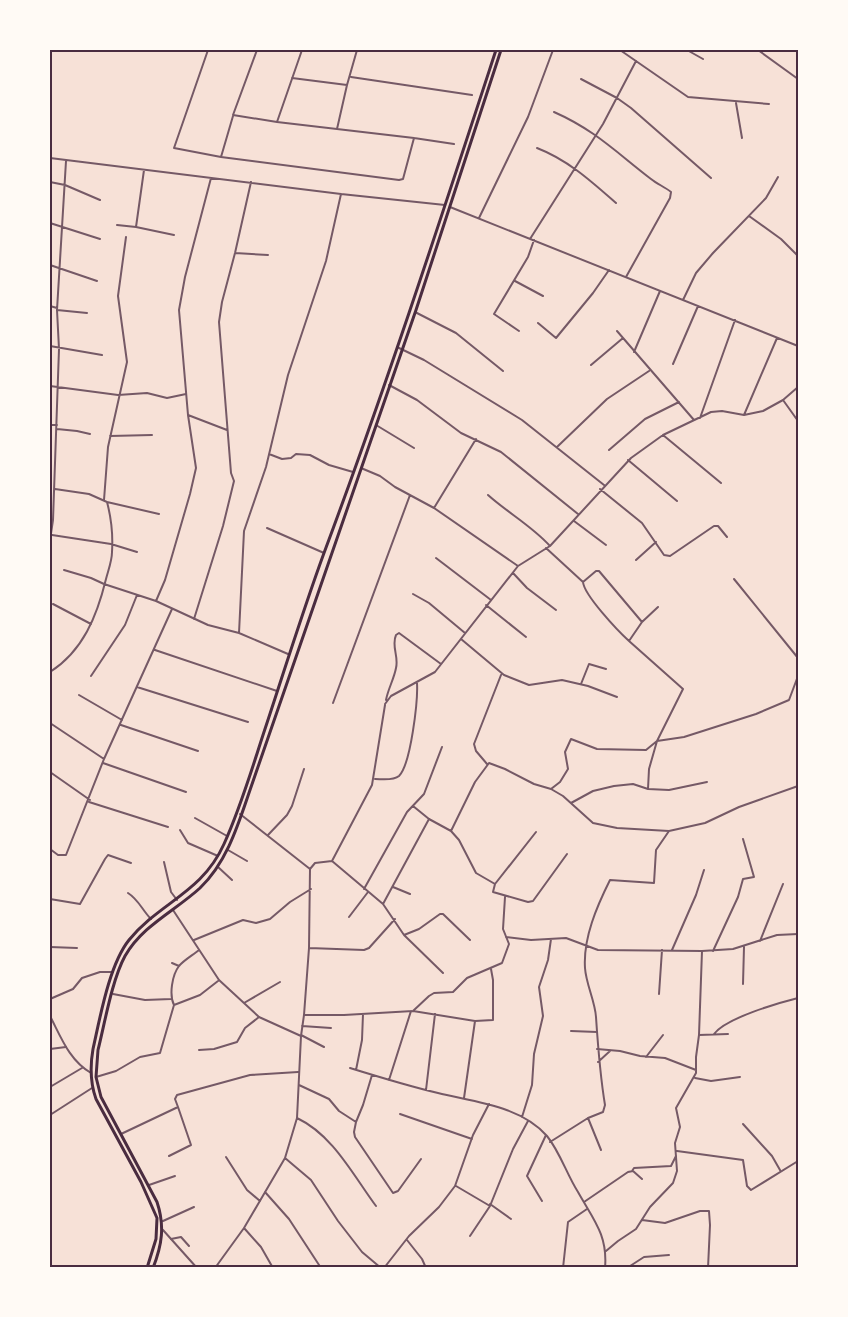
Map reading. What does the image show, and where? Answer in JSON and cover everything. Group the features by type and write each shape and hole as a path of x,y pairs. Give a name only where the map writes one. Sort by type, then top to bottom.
{"main road":[{"path":"153,1268 158,1255 163,1221 149,1185 101,1097 96,1077 99,1050 113,994 122,964 133,945 149,927 201,887 218,867 228,850 376,425 496,50"},
{"path":"147,1268 157,1228 157,1218 92,1088 93,1049 113,972 128,942 205,874 218,856 227,836 353,472 415,312 501,50"}],"street":[{"path":"208,50 174,148 221,157 399,180 404,179 414,138"},
{"path":"221,157 233,115 257,50"},
{"path":"277,122 302,50"},
{"path":"337,129 357,50"},
{"path":"479,219 523,126 553,50"},
{"path":"620,50 688,97 770,104"},
{"path":"687,50 703,59"},
{"path":"758,50 798,79"},
{"path":"530,239 596,134 636,61"},
{"path":"351,77 472,95"},
{"path":"292,78 347,85"},
{"path":"581,79 617,98 711,178"},
{"path":"736,101 742,138"},
{"path":"554,112 578,122 596,134 671,193 626,277"},
{"path":"233,115 454,144"},
{"path":"537,148 557,156 615,203"},
{"path":"50,158 445,205"},
{"path":"50,540 55,489 59,349 57,309 66,161"},
{"path":"136,227 144,170"},
{"path":"683,300 696,273 766,198 778,177"},
{"path":"156,601 165,580 196,468 188,415 179,310 184,278 211,178"},
{"path":"50,182 100,200"},
{"path":"194,619 224,526 234,481 231,473 219,322 251,182"},
{"path":"239,633 244,531 269,454 288,375 326,261 341,194"},
{"path":"450,207 798,346"},
{"path":"749,216 781,239 798,256"},
{"path":"50,223 100,239"},
{"path":"117,225 174,235"},
{"path":"50,672 61,664 83,640 100,604 112,553 110,516 105,501 110,436 127,362 118,296 126,237"},
{"path":"519,331 494,314 528,257 534,240"},
{"path":"235,253 268,255"},
{"path":"50,265 98,281"},
{"path":"538,323 556,338 609,270"},
{"path":"515,281 543,296"},
{"path":"634,351 660,290"},
{"path":"673,364 698,305"},
{"path":"50,306 87,313"},
{"path":"415,312 456,333 503,371"},
{"path":"700,418 735,320"},
{"path":"616,331 694,420"},
{"path":"744,416 778,337"},
{"path":"591,365 623,338"},
{"path":"50,346 102,355"},
{"path":"400,348 522,420 604,485"},
{"path":"557,447 607,399 649,371"},
{"path":"389,385 417,400 461,433 510,459 579,514"},
{"path":"50,386 118,395 147,393 166,398 187,394"},
{"path":"385,705 391,696 435,672 442,665 518,566 550,546 628,460 663,435 711,412 722,411 744,416 763,411 783,400 798,387"},
{"path":"783,400 798,421"},
{"path":"609,450 645,419 679,402"},
{"path":"188,415 227,430"},
{"path":"50,425 90,434"},
{"path":"376,425 414,448"},
{"path":"110,436 152,435"},
{"path":"663,435 721,483"},
{"path":"434,508 476,439"},
{"path":"269,454 282,459 291,458 297,454 310,455 329,465 353,472"},
{"path":"628,460 677,501"},
{"path":"50,465 55,466"},
{"path":"360,468 376,474 434,508 518,566"},
{"path":"55,489 89,494 105,501 159,514"},
{"path":"600,489 642,523 664,555 670,556 714,526 718,526 727,537"},
{"path":"333,703 410,495"},
{"path":"488,495 542,537 550,546"},
{"path":"574,521 606,545"},
{"path":"267,528 324,553"},
{"path":"52,535 111,544 137,552"},
{"path":"636,560 656,542"},
{"path":"546,548 583,582 589,597 629,641 654,665 683,687 657,741 649,769 648,789"},
{"path":"436,558 491,600"},
{"path":"64,570 156,601 208,625 239,633 290,655"},
{"path":"583,582 599,571 642,622"},
{"path":"513,573 527,588 556,610"},
{"path":"734,579 798,658"},
{"path":"413,594 429,603 465,633"},
{"path":"91,676 125,625 138,595"},
{"path":"53,604 91,624"},
{"path":"486,605 526,637"},
{"path":"629,641 642,622 658,607"},
{"path":"50,849 58,855 66,855 104,761 172,609"},
{"path":"332,861 374,779 385,705 396,668 394,647 396,635 399,633 442,665"},
{"path":"461,639 501,674 534,686 562,680 617,697"},
{"path":"155,650 278,691"},
{"path":"581,684 589,664 606,669"},
{"path":"501,674 474,744 476,751 487,764 493,764 534,784 551,789 571,802 593,823 617,828 669,831 705,823 739,807 798,786"},
{"path":"551,789 556,787 568,769 565,754 571,739 597,749 646,750 657,741 684,737 756,714 789,700 798,676"},
{"path":"374,779 394,778 399,776 403,769 411,742 417,682"},
{"path":"137,687 248,722"},
{"path":"80,695 122,720"},
{"path":"50,723 104,761 186,792"},
{"path":"120,724 198,751"},
{"path":"364,889 413,806 428,787 442,747"},
{"path":"451,831 475,782 487,764"},
{"path":"268,835 287,815 292,806 304,769"},
{"path":"50,772 89,801 168,827"},
{"path":"571,802 593,791 614,786 633,784 648,789 669,790 707,782"},
{"path":"413,806 429,819 451,831 459,840 476,873 495,884"},
{"path":"236,812 310,869"},
{"path":"195,818 227,836"},
{"path":"383,904 429,819"},
{"path":"180,830 188,843 218,856"},
{"path":"550,1142 588,1118 603,1112 605,1105 598,1062 596,1015 585,968 596,907 610,879 654,883 656,850 669,831"},
{"path":"536,832 495,884 493,892 505,897 533,901 567,854"},
{"path":"712,951 738,897 743,879 754,877 743,839"},
{"path":"228,850 247,861"},
{"path":"50,899 80,904 108,855 131,863"},
{"path":"215,1268 244,1228 285,1158 297,1118 298,1072 309,948 310,869 315,863 332,861 383,904 404,935 443,973"},
{"path":"164,862 170,889 177,900"},
{"path":"218,867 232,880"},
{"path":"672,950 696,895 704,870"},
{"path":"760,941 783,884"},
{"path":"393,887 410,894"},
{"path":"194,940 243,920 256,923 270,919 290,902 311,889"},
{"path":"128,892 138,900 144,913 151,920"},
{"path":"349,917 368,892"},
{"path":"389,1080 412,1011 434,993 453,992 467,978 499,965 505,958 509,944 504,934 503,923 505,897"},
{"path":"173,910 219,980 244,1004 260,1017 324,1047"},
{"path":"404,935 440,914 444,914 470,940"},
{"path":"309,948 364,950 369,948 395,919"},
{"path":"506,937 531,940 566,938 598,950 712,951 744,947 781,934 798,934"},
{"path":"522,1117 532,1085 534,1054 543,1016 539,987 548,960 551,938"},
{"path":"50,947 77,948"},
{"path":"743,984 744,947"},
{"path":"96,1077 116,1071 140,1056 160,1053 174,1005 171,999 173,982 179,966 199,950"},
{"path":"659,994 662,950"},
{"path":"606,1251 636,1229 650,1207 673,1183 677,1171 675,1143 680,1127 676,1108 695,1077 702,951"},
{"path":"172,963 179,966"},
{"path":"304,1015 412,1011 475,1021 493,1020 491,969"},
{"path":"50,999 70,992 82,978 100,972 113,972"},
{"path":"174,1005 200,995 219,980"},
{"path":"244,1004 280,982"},
{"path":"113,994 145,1000 171,999"},
{"path":"714,1034 723,1025 798,998"},
{"path":"356,1070 362,1041 363,1014"},
{"path":"426,1090 435,1014"},
{"path":"50,1016 66,1047 82,1068 91,1073"},
{"path":"199,1050 214,1049 237,1042 245,1028 260,1017"},
{"path":"464,1099 475,1021"},
{"path":"302,1026 330,1028"},
{"path":"571,1031 597,1032"},
{"path":"699,1035 728,1034"},
{"path":"646,1057 663,1035"},
{"path":"50,1049 66,1047"},
{"path":"597,1049 665,1058 696,1070"},
{"path":"598,1062 610,1050"},
{"path":"50,1087 82,1068"},
{"path":"350,1068 426,1090 489,1104 528,1121 546,1135 598,1224 606,1251 605,1267 621,1268"},
{"path":"169,1156 191,1145 175,1099 177,1095 250,1075 298,1072"},
{"path":"372,1075 356,1122 355,1137 393,1192 398,1191 421,1160"},
{"path":"695,1077 711,1081 740,1077"},
{"path":"298,1084 329,1099 339,1111 356,1122"},
{"path":"50,1115 92,1088"},
{"path":"285,1158 311,1180 362,1252 383,1268 406,1240 439,1207 455,1186 472,1139 489,1104"},
{"path":"121,1134 178,1107"},
{"path":"400,1114 472,1139"},
{"path":"297,1118 312,1126 336,1149 376,1206"},
{"path":"588,1118 601,1150"},
{"path":"470,1236 490,1205 513,1149 528,1121"},
{"path":"743,1124 780,1170"},
{"path":"542,1201 527,1176 546,1135"},
{"path":"677,1151 743,1160 747,1186 751,1190 798,1161"},
{"path":"584,1202 634,1168 671,1166 676,1156"},
{"path":"226,1157 247,1190 260,1201"},
{"path":"632,1171 642,1179"},
{"path":"149,1185 175,1176"},
{"path":"455,1186 511,1219"},
{"path":"265,1192 289,1219 321,1268"},
{"path":"163,1221 194,1207"},
{"path":"563,1268 568,1222 588,1209"},
{"path":"641,1220 664,1223 709,1211 708,1267 746,1266"},
{"path":"157,1228 163,1230 197,1268"},
{"path":"244,1228 261,1247 273,1268"},
{"path":"171,1239 181,1237 189,1246"},
{"path":"406,1240 418,1253 426,1268"},
{"path":"627,1268 644,1257 669,1255"}]}
